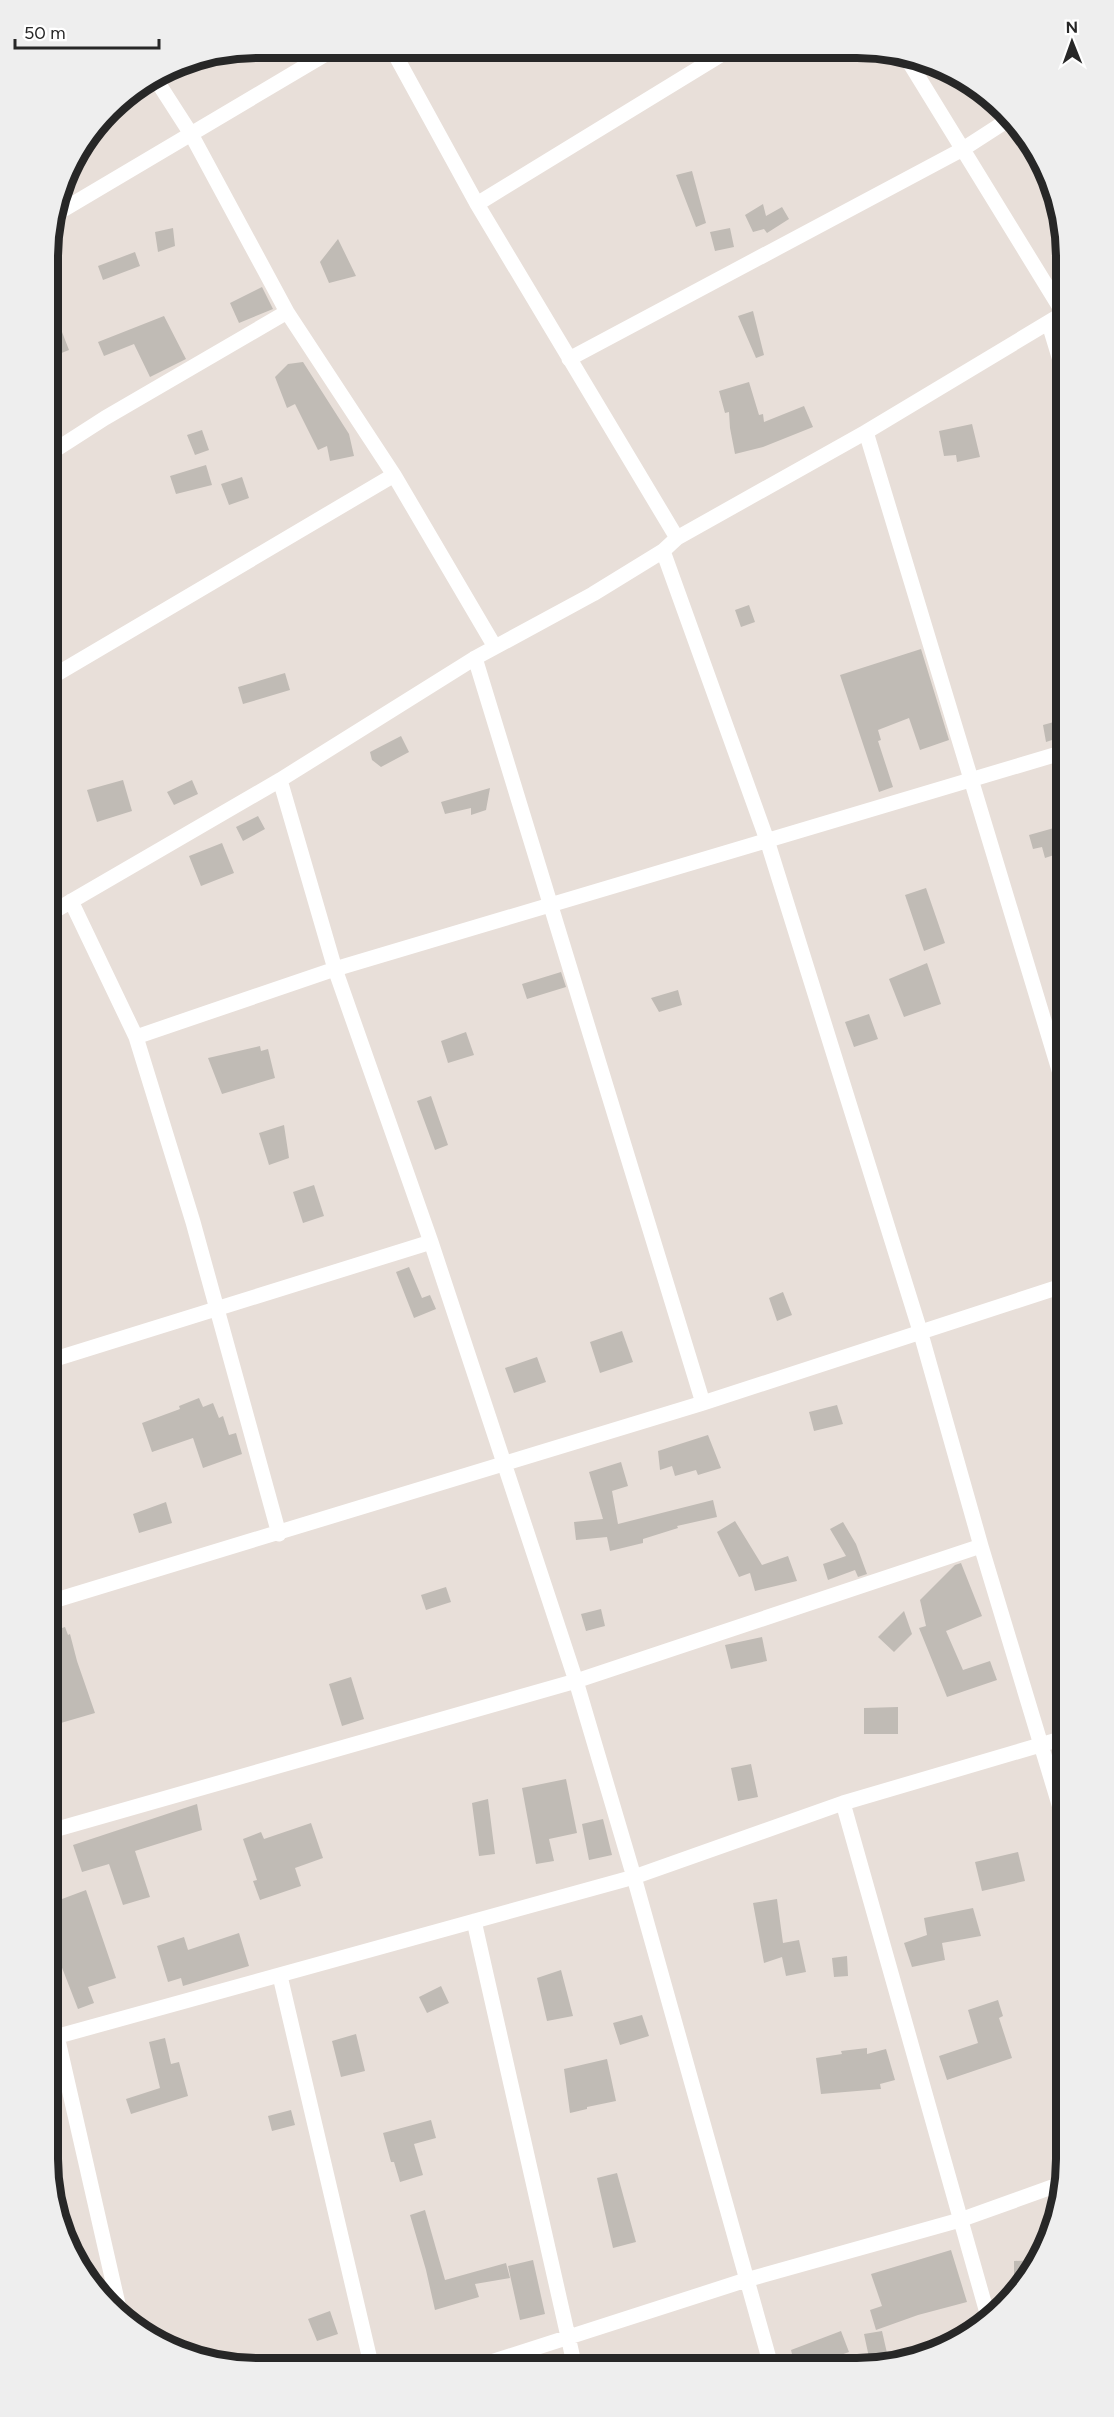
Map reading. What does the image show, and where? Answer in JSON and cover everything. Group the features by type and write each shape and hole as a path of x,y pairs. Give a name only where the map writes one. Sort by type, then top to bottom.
{"street":[{"path":"477,204 715,58"},
{"path":"64,209 318,59"},
{"path":"397,59 477,204 677,538"},
{"path":"912,67 1056,301"},
{"path":"159,84 191,134 287,312 394,475 495,647"},
{"path":"568,359 963,149 1003,123"},
{"path":"59,448 105,418 287,312"},
{"path":"59,908 280,780 475,658 593,594 663,551 677,538 866,432 1054,320"},
{"path":"866,432 1056,1059"},
{"path":"59,673 394,475"},
{"path":"663,551 767,840 921,1334 981,1546 1055,1790"},
{"path":"475,658 703,1403"},
{"path":"136,1038 335,969 1056,755"},
{"path":"280,780 335,969 431,1242 576,1681 634,1877 769,2358"},
{"path":"71,901 136,1038 217,1308 279,1534"},
{"path":"58,1358 431,1242"},
{"path":"58,1599 703,1403 921,1334 1055,1288"},
{"path":"58,1829 576,1681 981,1546"},
{"path":"58,2035 634,1877 843,1803 1055,1740"},
{"path":"843,1803 986,2310"},
{"path":"474,1921 573,2358"},
{"path":"280,1976 370,2358"},
{"path":"58,2045 117,2300"},
{"path":"503,2358 746,2280 960,2220 1053,2186"}],"building":[{"path":"692,171 706,223 696,227 676,175"},
{"path":"763,204 766,216 782,207 789,219 767,233 764,229 753,232 745,215"},
{"path":"173,228 175,246 158,252 155,232"},
{"path":"730,228 734,247 715,251 710,232"},
{"path":"338,239 356,276 329,283 320,262"},
{"path":"135,252 140,266 103,280 98,266"},
{"path":"262,287 273,309 239,323 230,303"},
{"path":"753,311 764,355 756,358 738,316"},
{"path":"164,316 186,359 150,377 134,344 104,356 98,342"},
{"path":"62,332 69,350 59,354 59,333"},
{"path":"303,362 349,434 354,456 330,461 327,446 318,450 295,404 287,408 275,377 288,364"},
{"path":"749,382 759,415 763,414 764,422 804,406 813,427 763,447 735,454 729,412 725,413 719,391"},
{"path":"972,424 980,457 957,462 956,455 944,456 939,431"},
{"path":"202,430 209,450 195,455 187,435"},
{"path":"206,465 212,485 176,494 170,476"},
{"path":"242,477 249,498 229,505 221,484"},
{"path":"749,605 755,622 741,627 735,610"},
{"path":"921,649 949,740 920,750 909,718 878,730 881,740 878,741 893,787 879,792 840,675"},
{"path":"285,673 290,690 243,704 238,687"},
{"path":"1056,721 1056,739 1046,742 1043,725"},
{"path":"401,736 409,752 381,767 372,760 370,752"},
{"path":"123,780 132,811 97,822 87,790"},
{"path":"192,780 198,794 174,805 167,792"},
{"path":"490,788 486,810 471,815 471,808 445,814 441,802"},
{"path":"258,816 265,829 243,841 236,827"},
{"path":"1054,828 1056,854 1045,858 1042,847 1033,849 1029,835"},
{"path":"222,843 234,873 201,886 189,856"},
{"path":"926,888 945,943 924,951 905,895"},
{"path":"927,963 941,1004 904,1017 889,979"},
{"path":"561,972 566,987 527,999 522,984"},
{"path":"678,990 682,1005 659,1012 651,998"},
{"path":"869,1014 878,1039 854,1047 845,1022"},
{"path":"466,1032 474,1055 448,1063 441,1041"},
{"path":"260,1046 261,1051 268,1049 275,1078 222,1094 208,1058"},
{"path":"431,1096 448,1145 435,1150 417,1101"},
{"path":"284,1125 289,1158 269,1165 259,1133"},
{"path":"314,1185 324,1216 303,1223 293,1192"},
{"path":"409,1267 422,1298 430,1295 436,1309 414,1318 396,1272"},
{"path":"783,1292 792,1315 777,1321 769,1298"},
{"path":"622,1331 633,1362 600,1373 590,1342"},
{"path":"537,1357 546,1382 514,1393 505,1368"},
{"path":"199,1398 203,1407 213,1403 219,1418 223,1416 229,1435 236,1433 242,1454 203,1468 193,1438 152,1452 142,1423 180,1409 179,1406"},
{"path":"837,1405 843,1424 814,1431 809,1412"},
{"path":"708,1435 721,1468 698,1475 696,1470 675,1476 672,1466 660,1470 658,1451"},
{"path":"621,1462 628,1486 612,1491 618,1524 713,1500 717,1517 677,1526 678,1528 643,1539 643,1543 610,1551 607,1537 576,1540 574,1522 603,1519 589,1472"},
{"path":"166,1502 172,1523 139,1533 133,1514"},
{"path":"735,1521 762,1565 788,1556 797,1581 755,1591 750,1573 739,1577 717,1532"},
{"path":"843,1522 856,1544 867,1574 858,1577 855,1570 828,1580 823,1564 846,1556 830,1529"},
{"path":"961,1563 982,1616 946,1631 963,1670 990,1661 997,1680 947,1697 919,1628 926,1626 920,1600 955,1565"},
{"path":"446,1587 451,1602 426,1610 421,1595"},
{"path":"601,1609 605,1626 586,1631 581,1614"},
{"path":"904,1611 912,1634 894,1652 878,1637"},
{"path":"65,1627 68,1635 70,1634 95,1713 58,1724 58,1629"},
{"path":"762,1637 767,1661 731,1669 725,1645"},
{"path":"351,1677 364,1719 342,1726 329,1684"},
{"path":"898,1707 898,1734 864,1734 864,1708"},
{"path":"751,1764 758,1797 738,1801 731,1768"},
{"path":"566,1779 577,1833 549,1839 554,1861 536,1864 522,1788"},
{"path":"488,1799 495,1854 479,1856 472,1803"},
{"path":"197,1804 202,1830 135,1851 150,1897 123,1905 109,1864 82,1872 73,1845"},
{"path":"603,1819 612,1855 589,1860 582,1824"},
{"path":"311,1823 323,1858 295,1868 301,1886 260,1900 253,1881 257,1880 243,1839 261,1832 264,1839"},
{"path":"1018,1852 1025,1881 982,1891 975,1862"},
{"path":"86,1890 116,1978 88,1987 94,2003 78,2009 58,1958 58,1900"},
{"path":"777,1899 783,1943 799,1940 806,1972 786,1976 782,1957 764,1963 753,1903"},
{"path":"973,1908 981,1936 942,1943 945,1960 912,1967 904,1943 927,1935 924,1918"},
{"path":"239,1933 249,1966 183,1986 181,1978 168,1982 157,1946 184,1937 188,1950"},
{"path":"847,1956 848,1976 834,1977 832,1958"},
{"path":"561,1970 573,2016 547,2021 537,1978"},
{"path":"441,1986 449,2003 427,2013 419,1997"},
{"path":"998,2000 1003,2016 999,2018 1012,2058 947,2080 939,2056 978,2043 968,2010"},
{"path":"642,2015 649,2036 620,2045 613,2023"},
{"path":"356,2034 365,2071 341,2077 332,2041"},
{"path":"165,2038 171,2064 179,2062 188,2096 131,2114 126,2099 160,2088 149,2042"},
{"path":"867,2048 867,2054 886,2049 895,2080 880,2084 881,2089 821,2094 816,2058 842,2054 841,2051"},
{"path":"607,2059 616,2101 570,2113 564,2069"},
{"path":"291,2110 295,2125 272,2131 268,2116"},
{"path":"431,2120 436,2138 414,2144 423,2175 400,2182 394,2162 391,2162 383,2133"},
{"path":"617,2173 636,2242 613,2248 597,2178"},
{"path":"425,2210 445,2280 506,2263 510,2278 475,2284 479,2297 435,2310 410,2215"},
{"path":"951,2250 967,2302 918,2315 876,2330 870,2310 882,2306 871,2274"},
{"path":"533,2260 545,2314 520,2320 508,2266"},
{"path":"1027,2260 1015,2279 1014,2279 1014,2261"},
{"path":"330,2311 338,2334 317,2341 308,2319"},
{"path":"841,2331 849,2352 832,2358 793,2358 791,2350"},
{"path":"882,2331 888,2356 869,2357 864,2334"}]}
